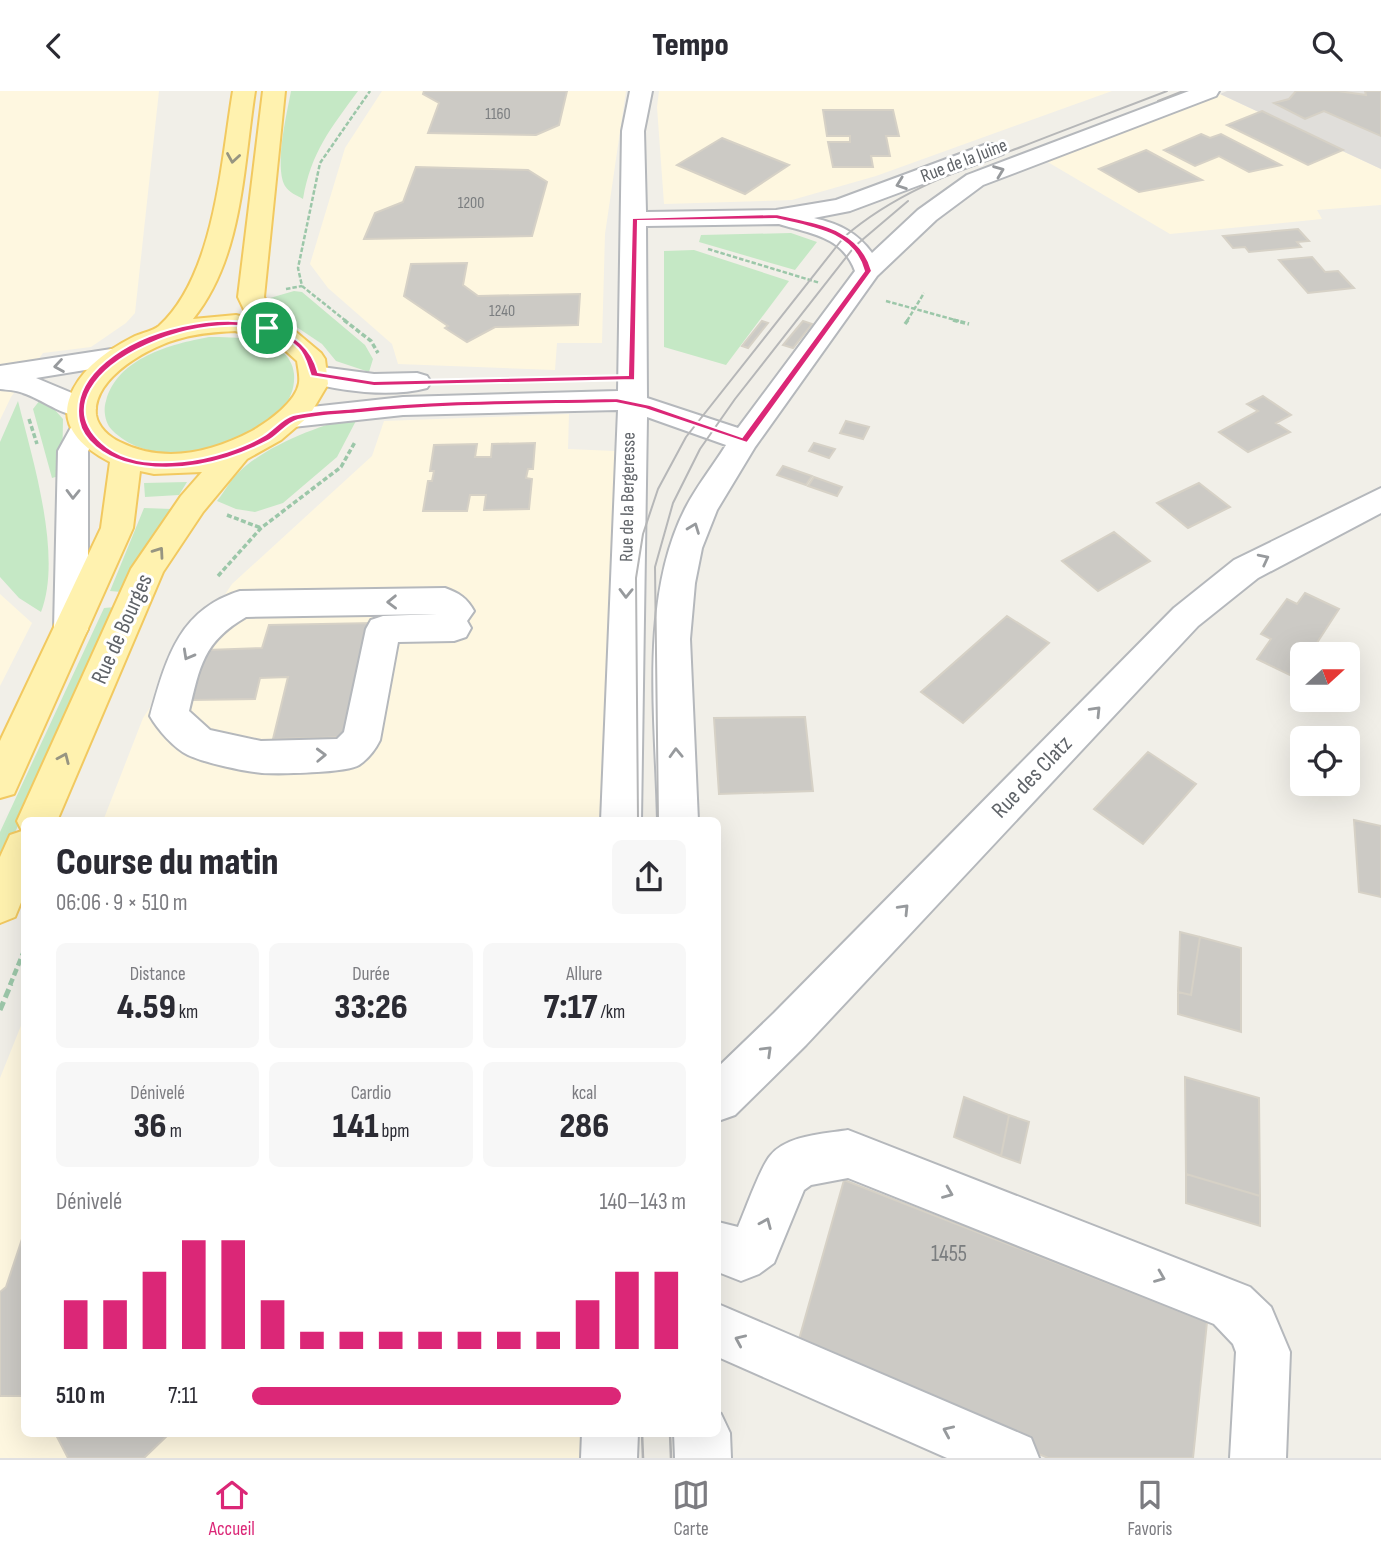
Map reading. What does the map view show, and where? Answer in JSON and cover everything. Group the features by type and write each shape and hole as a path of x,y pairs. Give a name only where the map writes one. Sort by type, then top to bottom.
{"main road":[{"path":"267,328 251,297 274,91"},
{"path":"167,333 195,299 220,242 240,95"},
{"path":"236,323 267,328 301,346 310,359 314,375 309,396 293,418 268,438 235,453 197,463 159,465 126,459 100,447 83,419 87,390 99,373 118,357 167,333 202,325 236,323"},
{"name":"Rue de Bourges","path":"39,817 148,569 192,504 235,453"},
{"name":"Rue de Bourges","path":"0,782 117,528 126,459"},
{"path":"0,904 21,855"}],"street":[{"name":"Rue de la Bergeresse","path":"621,817 631,390 645,219 633,131 641,91"},
{"name":"Rue de la Juine","path":"645,219 776,216 841,205 1148,91"},
{"name":"Rue de la Juine","path":"744,441 868,271 927,215 975,180 1208,91"},
{"name":"Rue de la Juine","path":"776,216 825,228 844,237 864,256 868,271"},
{"path":"0,375 118,357"},
{"path":"314,375 374,383 631,390 744,441 701,509 686,548 678,583 672,639 678,817"},
{"path":"0,381 43,388 83,419 73,451 71,629"},
{"path":"293,418 403,406 597,400 631,390"},
{"name":"Rue des Clatz","path":"721,1095 790,1029 1186,617 1246,569 1381,499"},
{"path":"445,601 456,620 383,629 361,740 345,754 261,757 199,743 169,716 184,659 211,621 240,604 445,601"},
{"path":"721,1248 741,1256 756,1245 787,1173 800,1163 848,1154 861,1159 1232,1305 1252,1326 1263,1352 1258,1458"},
{"path":"721,1331 1011,1458"},
{"path":"609,1458 610,1437"},
{"path":"702,1437 703,1458"}],"path":[{"path":"370,91 320,163 298,268 302,285 371,341 377,349 379,368 374,383"},
{"path":"645,219 658,234 825,284"},
{"path":"905,324 924,293"},
{"path":"876,299 969,324"},
{"path":"222,513 261,528"},
{"path":"0,1010 21,958"}],"shaded area":[{"path":"0,91 159,91 135,313 126,323 91,347 43,353 11,397 0,420"},
{"path":"382,91 626,91 605,234 602,343 557,343 555,370 398,364 392,344 328,288 310,264 345,148"},
{"path":"659,91 1112,91 876,176 792,200 664,204 657,107"},
{"path":"1227,91 1381,91 1381,169 1220,94"},
{"path":"1220,94 1381,169 1381,205 1317,210 1322,219 1170,234 1046,161"},
{"path":"569,414 568,449 615,451 604,817 105,817 143,718 232,584 372,456 384,421"},
{"path":"0,594 32,623 0,686"},
{"path":"21,1026 21,1437 585,1437 585,1458 0,1458 0,1078"}],"green space":[{"path":"291,91 358,91 317,154 303,199 285,186 282,177 282,140"},
{"path":"791,233 817,242 795,270 699,242 701,235"},
{"path":"694,250 789,281 726,365 664,347 664,251"},
{"path":"294,291 302,292 365,345 373,359 369,372 336,361 322,344 289,322 270,298"},
{"path":"209,337 247,339 273,346 283,353 291,362 294,379 290,397 282,408 246,434 199,450 175,453 152,451 130,443 112,430 106,420 105,405 112,386 121,374 133,364 163,349"},
{"path":"40,400 47,401 63,419 62,475 52,478 33,409"},
{"path":"18,401 37,478 47,535 47,589 41,612 19,598 0,577 0,442"},
{"path":"358,417 337,457 283,503 255,512 236,509 217,501 237,474 264,453 312,430"},
{"path":"187,482 179,495 145,497 144,483"},
{"path":"144,508 172,509 143,550 121,592 110,591"},
{"path":"116,607 0,866 0,832 104,608"}],"building":[{"path":"424,91 567,91 559,125 536,135 428,133 439,103 423,94"},
{"path":"1296,91 1338,91 1366,95 1365,91 1381,91 1381,136 1324,111 1305,119 1274,103 1289,99"},
{"path":"823,110 893,110 899,136 886,136 890,156 871,156 873,167 833,167 828,142 850,142 850,136 827,136"},
{"path":"1262,111 1343,150 1308,165 1227,125"},
{"path":"1201,134 1210,138 1221,134 1281,165 1249,172 1219,156 1195,166 1164,150"},
{"path":"722,138 789,165 745,194 677,165"},
{"path":"1146,150 1202,180 1139,192 1099,169"},
{"path":"416,167 528,170 547,182 532,236 364,239 375,213 403,202"},
{"path":"1298,229 1309,241 1297,242 1301,247 1249,252 1245,247 1233,248 1223,236"},
{"path":"1312,257 1325,272 1338,271 1354,288 1308,293 1279,260"},
{"path":"467,263 463,285 478,296 580,294 578,325 495,327 467,342 404,296 411,264"},
{"path":"762,321 768,323 748,348 742,346"},
{"path":"803,321 812,324 793,348 783,345"},
{"path":"1263,396 1291,415 1276,423 1290,432 1248,452 1219,432 1258,411 1247,404"},
{"path":"846,421 869,427 863,439 840,433"},
{"path":"535,443 533,469 528,469 526,478 532,479 529,509 484,510 486,495 470,495 467,511 423,511 428,481 432,481 434,471 430,471 434,445 477,444 475,457 491,457 492,444"},
{"path":"814,443 835,449 829,458 809,451"},
{"path":"783,466 812,476 806,485 777,475"},
{"path":"814,477 842,487 837,496 808,486"},
{"path":"1199,483 1230,507 1188,528 1157,503"},
{"path":"1114,532 1150,561 1098,591 1062,561"},
{"path":"1305,593 1339,609 1317,642 1290,642 1290,675 1257,659 1271,639 1261,634 1287,599 1297,604"},
{"path":"1007,616 1049,643 963,723 921,692"},
{"path":"374,623 353,737 273,739 288,677 260,678 255,699 192,700 207,650 262,648 269,625"},
{"path":"805,717 813,791 719,794 714,718"},
{"path":"1148,752 1196,784 1143,844 1094,809"},
{"path":"1354,820 1381,826 1381,897 1359,892"},
{"path":"1180,932 1200,937 1191,995 1178,992"},
{"path":"1200,937 1241,948 1241,1032 1178,1014 1178,992 1191,995"},
{"path":"1185,1077 1259,1098 1260,1196 1186,1174"},
{"path":"964,1097 1009,1115 1001,1156 954,1137"},
{"path":"1009,1115 1029,1122 1020,1163 1001,1156"},
{"path":"1186,1174 1260,1196 1260,1226 1186,1203"},
{"path":"844,1180 1207,1322 1193,1458 1048,1458 796,1350"},
{"path":"21,1242 21,1396 0,1396 0,1292 6,1287"},
{"path":"57,1437 166,1437 144,1458 68,1458"}],"tram line":[{"path":"638,817 636,578 643,534 658,489 686,437 844,237 864,221 906,195 951,174 1167,91"},
{"path":"1158,101 1183,91"},
{"path":"658,817 655,567 673,503 700,449 735,399 855,246 908,201"},
{"path":"642,1437 643,1458"},
{"path":"670,1437 671,1458"}],"route":[{"path":"776,216 825,228 844,237 864,256 868,271 744,441 631,402 616,400 403,406 293,418 268,438 235,453 197,463 159,465 126,459 100,447 85,429 81,408 87,390 99,373 141,343 167,333 202,325 236,323 267,328 301,346 310,359 314,375 374,383 632,378 634,219 776,216"}]}
